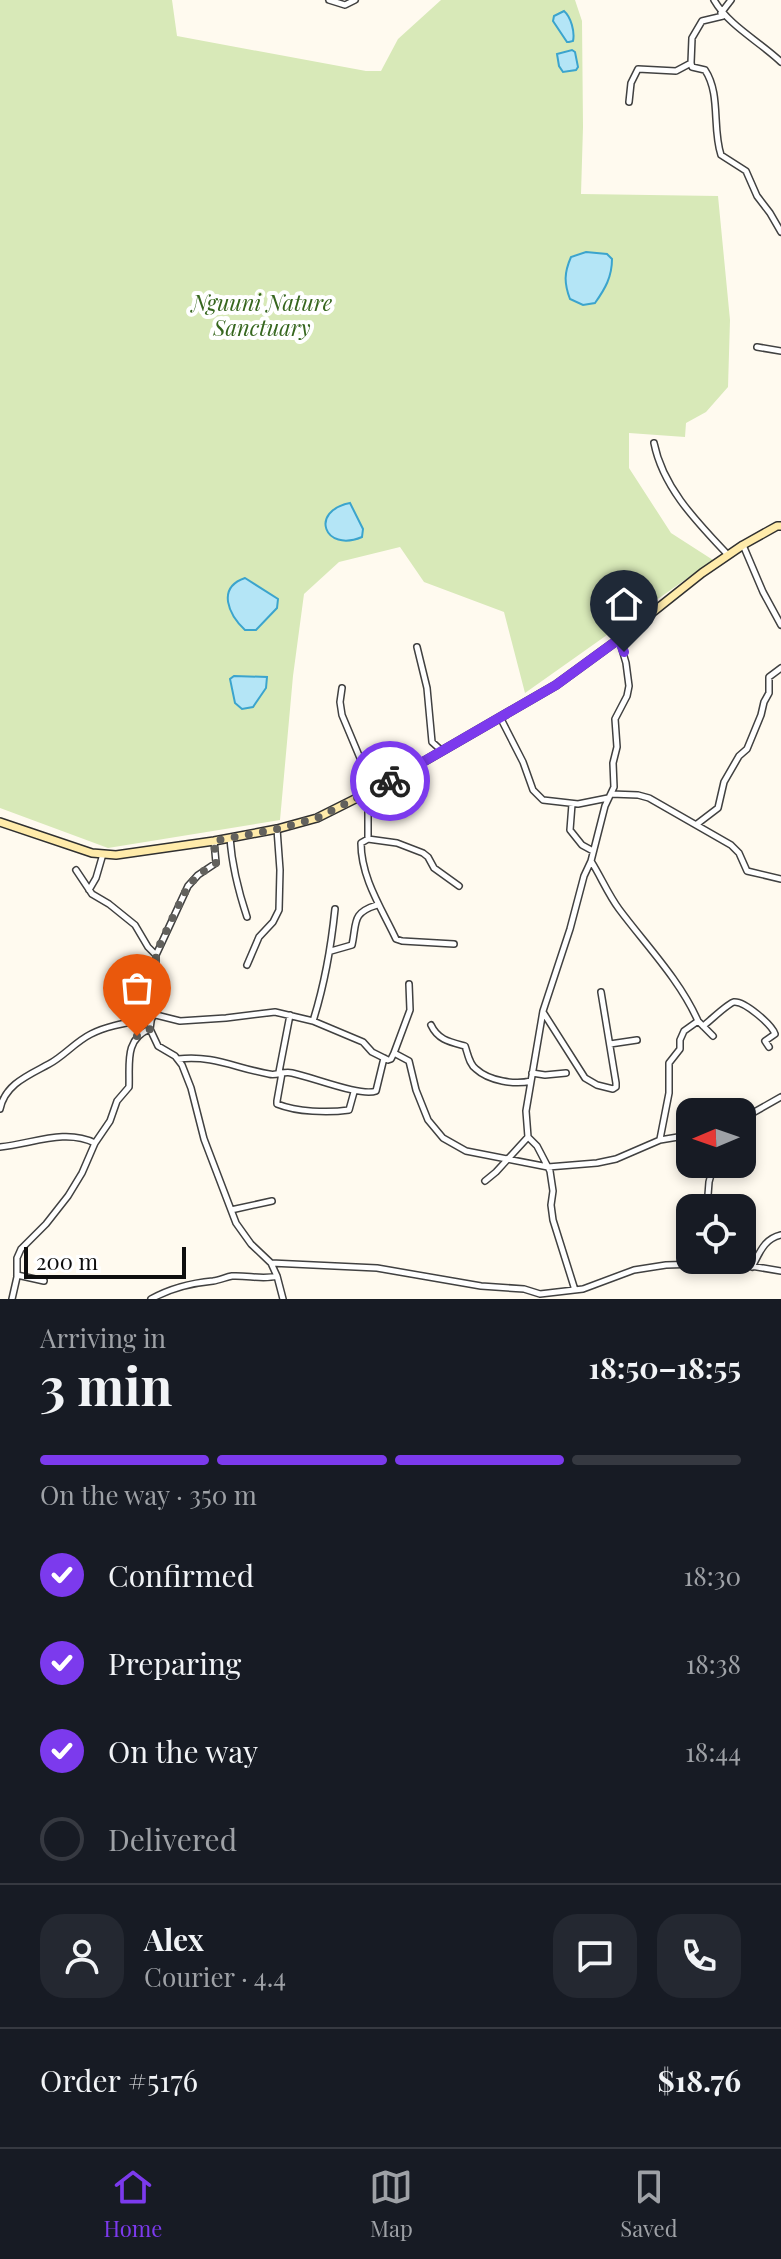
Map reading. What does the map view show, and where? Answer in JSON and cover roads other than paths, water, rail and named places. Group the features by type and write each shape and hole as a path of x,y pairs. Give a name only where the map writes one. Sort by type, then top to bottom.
{"main road":[{"path":"0,822 58,843 116,855 214,841 317,818 442,752 556,685 702,573 780,524"}],"street":[{"path":"329,0 345,5 355,0"},
{"path":"714,0 723,15 781,62"},
{"path":"731,0 723,15 702,21 692,38 691,63 692,67 705,70 711,82 721,155 746,171 757,196 781,232"},
{"path":"629,102 631,83 638,69 676,71 691,63"},
{"path":"757,347 781,351"},
{"path":"654,443 661,469 687,510 729,556"},
{"path":"743,545 781,625"},
{"path":"575,1290 553,1220 553,1179 537,1146 528,1137 526,1111 543,1011 614,780 613,763 617,747 615,719 629,686 619,639"},
{"path":"417,647 427,688 432,742 442,752"},
{"path":"697,824 717,810 724,782 738,756 747,749 761,715 769,693 769,677 781,668"},
{"path":"342,688 342,715 370,791 368,839"},
{"path":"501,719 536,795 543,800 572,804 610,796 645,797 697,824 734,848 747,871 781,879"},
{"path":"572,804 570,830 577,841 593,851"},
{"path":"247,965 259,937 279,910 277,829"},
{"path":"230,838 234,873 247,917"},
{"path":"454,944 396,939 377,905 362,857 361,843 368,839 397,843 423,853 434,868 459,886"},
{"path":"214,841 216,863 198,875 184,893 156,955 150,1029 158,1046 182,1065 197,1118 231,1210 243,1234 271,1263 283,1299"},
{"path":"89,890 103,854"},
{"path":"591,861 610,896 685,997 698,1021 713,1036"},
{"path":"76,870 89,890 135,925 156,955"},
{"path":"331,951 352,945 358,914 377,905"},
{"path":"313,1021 325,982 335,909"},
{"path":"0,1109 4,1097 20,1080 50,1064 91,1034 152,1016 180,1021 275,1012 313,1021 363,1042 372,1052 391,1059 410,1010 409,984"},
{"path":"543,1011 585,1078 613,1089 616,1083 601,992"},
{"path":"703,1026 731,1003 738,1002 774,1029 775,1034 765,1041 769,1047"},
{"path":"290,1015 277,1104 343,1111 349,1110 354,1092"},
{"path":"660,1140 669,1093 669,1063 679,1051 684,1031 698,1021"},
{"path":"431,1025 446,1041 465,1046 470,1062 480,1072 512,1083 566,1073"},
{"path":"12,1299 21,1249 46,1224 82,1173 95,1143 110,1121 117,1101 129,1087 130,1051 141,1032 150,1029"},
{"path":"610,1044 637,1040"},
{"path":"394,1053 409,1061 428,1120 443,1138 466,1151 548,1167 616,1159 660,1140 676,1137"},
{"path":"177,1059 209,1058 272,1075 280,1072 326,1081 367,1094 376,1091 384,1058"},
{"path":"756,1111 781,1097"},
{"path":"0,1147 68,1135 84,1137 95,1143"},
{"path":"485,1181 528,1137"},
{"path":"231,1210 272,1201"},
{"path":"756,1259 765,1242 781,1235"},
{"path":"271,1263 377,1268 481,1286 524,1289 540,1294 583,1289 634,1270 676,1265"},
{"path":"756,1268 781,1271"},
{"path":"17,1275 44,1281"},
{"path":"151,1299 169,1289 199,1281 234,1276 277,1276"},
{"path":"583,1289 584,1299"}],"water":[{"path":"564,11 573,29 573,41 569,42 553,21 554,16"},
{"path":"572,50 578,67 563,72 557,54"},
{"path":"586,252 607,254 612,259 612,265 595,303 583,305 570,299 566,278 571,257"},
{"path":"350,503 363,529 362,537 338,540 326,529 326,521 337,507"},
{"path":"245,578 278,599 277,608 256,630 245,630 234,617 228,602 231,588"},
{"path":"234,676 267,677 266,688 253,707 242,709 235,703 230,679"}],"park label":[{"name":"Nguuni Nature Sanctuary","path":"262,314"}]}
